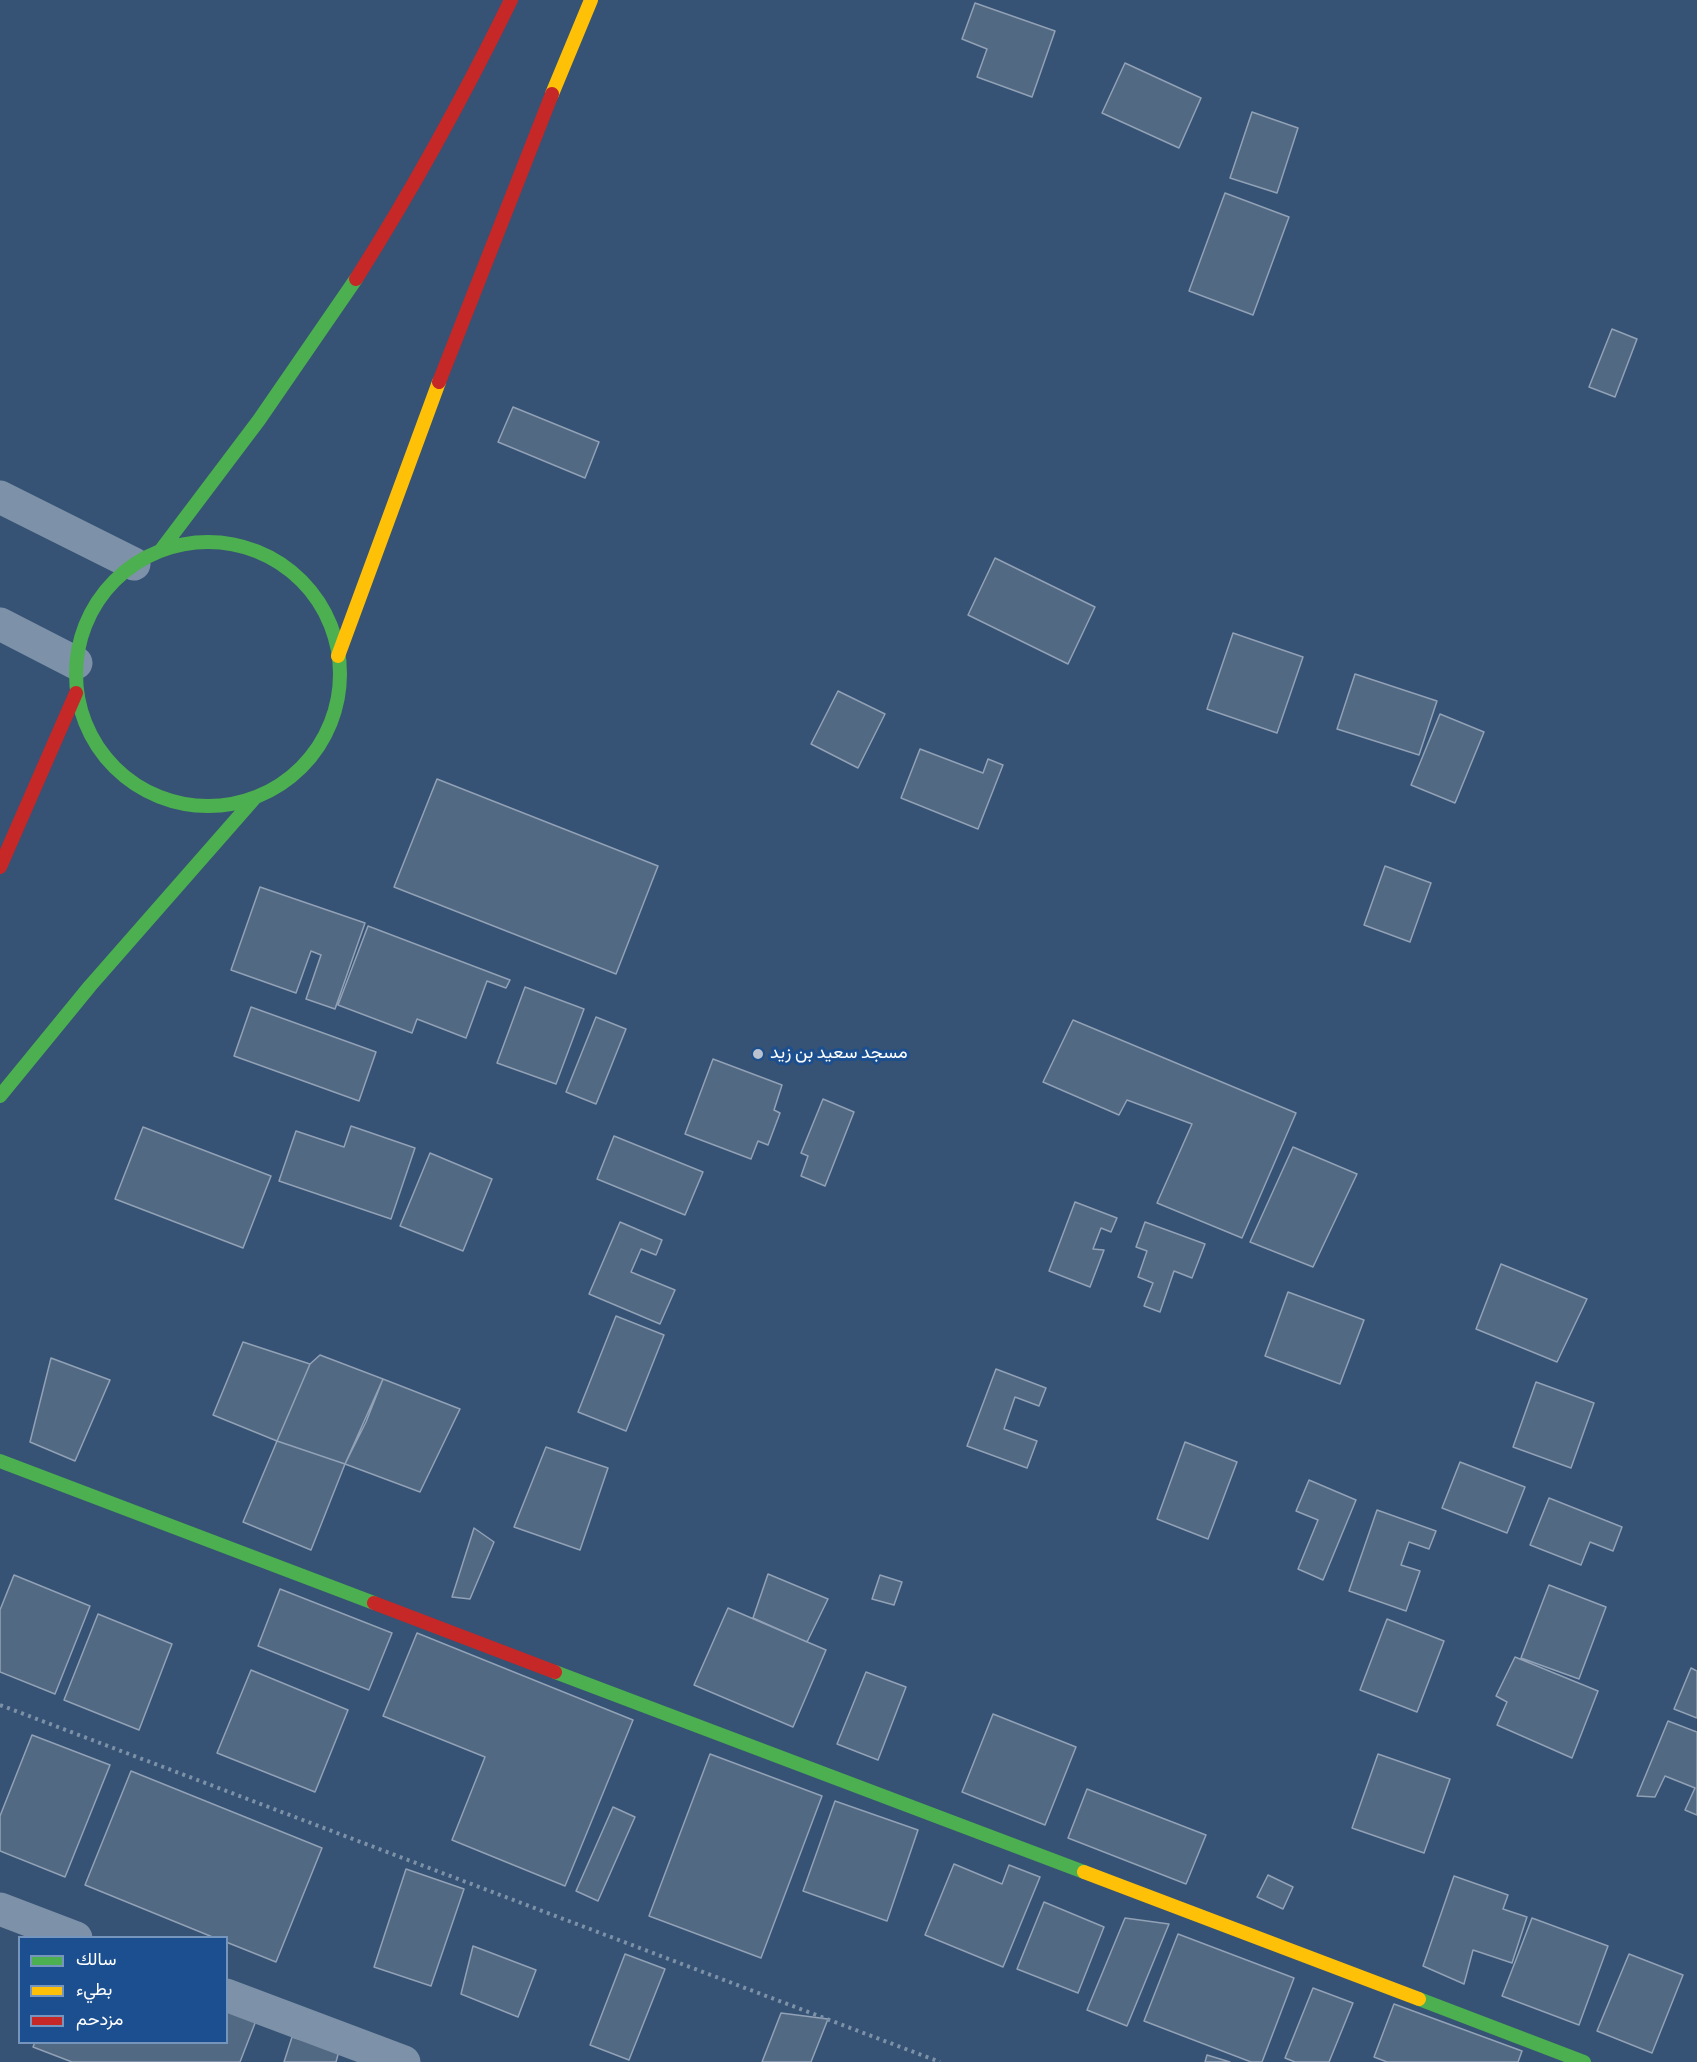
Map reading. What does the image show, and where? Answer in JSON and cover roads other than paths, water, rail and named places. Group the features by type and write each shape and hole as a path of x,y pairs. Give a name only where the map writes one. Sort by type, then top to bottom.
{"main road":[{"path":"0,867 76,678 81,634 94,607 111,583 148,557 221,474 278,396 386,233 467,91 511,0"},
{"path":"338,656 466,306 591,0"},
{"path":"76,678 83,722 97,748 116,771 140,788 167,801 196,807 226,806 254,799 281,785 303,765 321,742 333,714 340,685 338,656 332,627 318,600 299,578 275,560 248,548 219,542 190,543 148,557"},
{"path":"0,1096 90,986 254,799"},
{"path":"0,1461 1584,2062"}],"street":[{"path":"0,497 148,557"},
{"path":"0,624 76,678"},
{"path":"0,1909 71,1936"},
{"path":"228,1996 404,2062"}],"place":[{"name":"مسجد سعيد بن زيد","path":"758,1054"}]}
